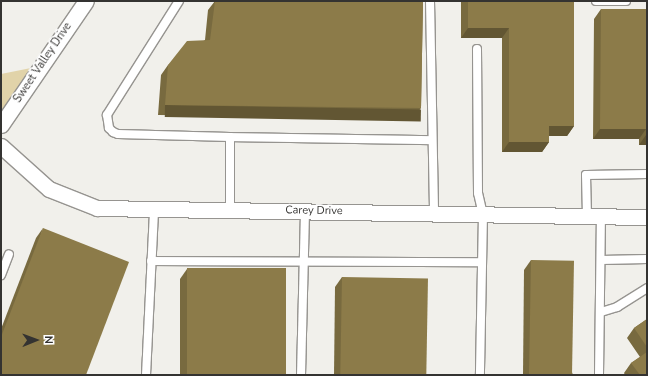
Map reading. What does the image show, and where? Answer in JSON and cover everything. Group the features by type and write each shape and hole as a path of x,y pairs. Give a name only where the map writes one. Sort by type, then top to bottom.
{"street":[{"name":"Sweet Valley Drive","path":"1,125 86,1"},
{"name":"Carey Drive","path":"1,146 49,189 97,208 647,216"}],"lane":[{"path":"179,1 107,115 109,128 118,134 432,140"},
{"path":"430,1 434,213"},
{"path":"596,1 626,1"},
{"path":"477,50 478,193 483,214 480,375"},
{"path":"230,137 230,210"},
{"path":"599,375 601,260 586,175 647,174"},
{"path":"146,375 154,209"},
{"path":"301,375 305,211"},
{"path":"1,275 9,254"},
{"path":"601,260 647,259"},
{"path":"151,261 482,262"},
{"path":"601,312 617,307 647,288"}],"shaded area":[{"path":"41,66 1,125 1,74"}],"building":[{"path":"215,1 423,1 421,108 165,105 168,65 187,41 210,40"},
{"path":"468,1 574,1 574,126 549,126 549,142 509,142 509,28 468,28"},
{"path":"601,9 647,9 647,135 646,129 600,129"},
{"path":"43,228 129,262 86,375 1,375 1,337"},
{"path":"531,260 574,261 572,375 529,375"},
{"path":"187,268 286,268 286,375 187,375"},
{"path":"342,277 428,279 426,375 340,375"},
{"path":"647,319 647,347 634,328"},
{"path":"647,352 647,375 640,375 631,363"}]}
